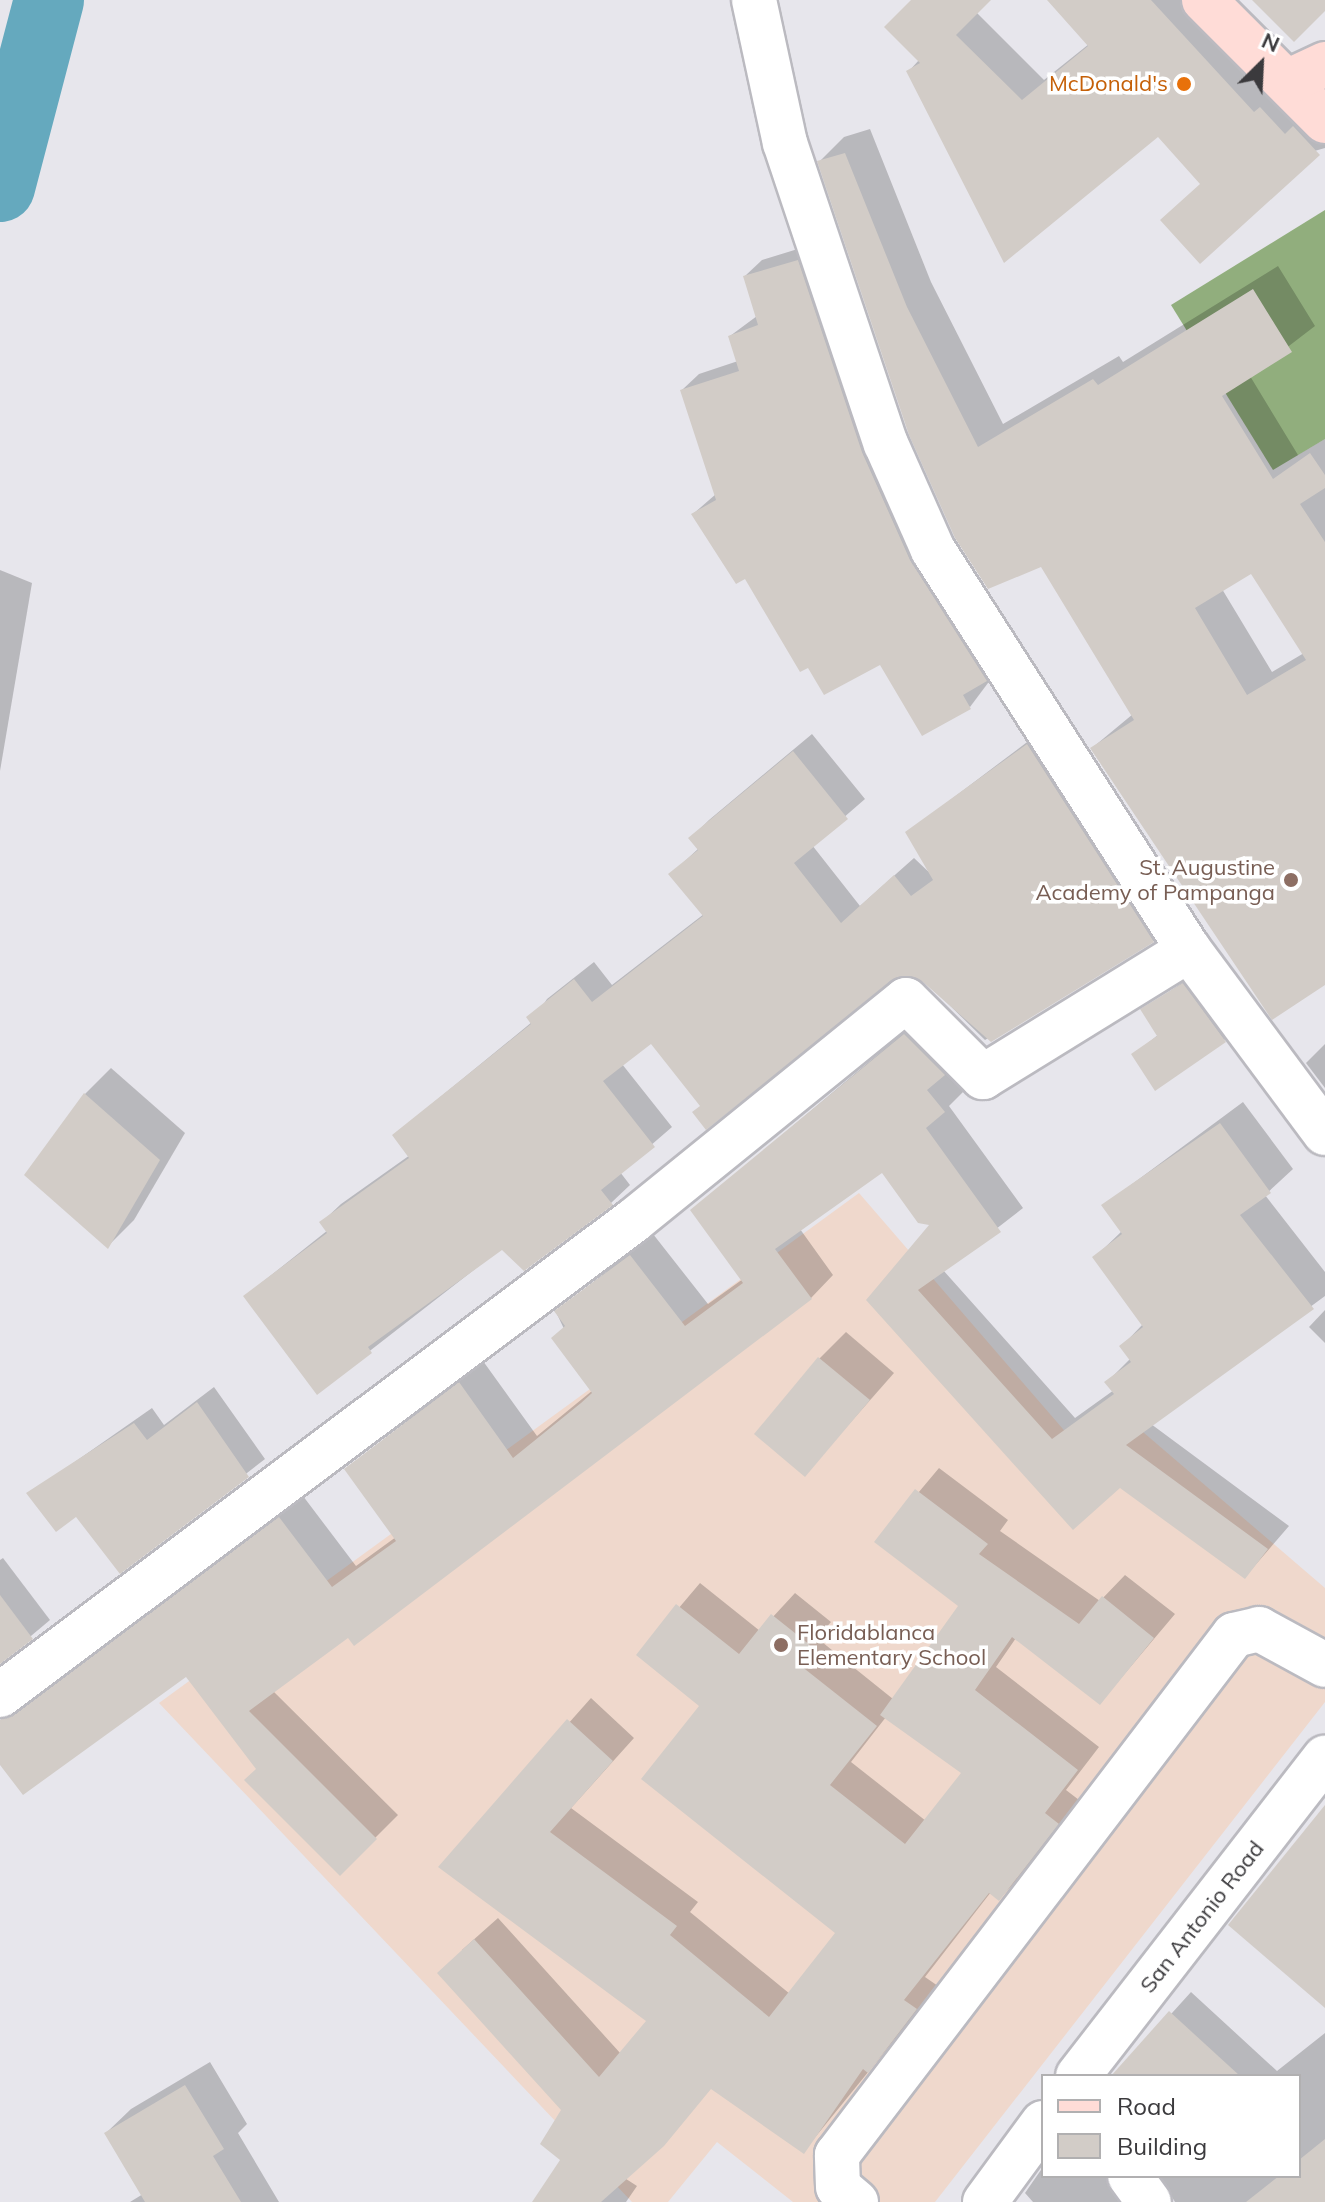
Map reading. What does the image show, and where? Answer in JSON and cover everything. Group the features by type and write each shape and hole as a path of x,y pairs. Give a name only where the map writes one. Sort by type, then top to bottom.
{"main road":[{"path":"1204,0 1306,73 1325,121"}],"street":[{"path":"754,0 789,158 886,444 933,550 1189,950 1325,1133"},
{"path":"0,1695 633,1221 906,1000 983,1077 1189,950"},
{"path":"856,2202 838,2187 837,2155 1234,1635 1259,1629 1325,1665"},
{"name":"San Antonio Road","path":"1080,2074 1325,1758"},
{"path":"985,2202 1041,2126"},
{"path":"1131,2178 1149,2202"}],"shaded area":[{"name":"Floridablanca Elementary School","path":"859,1193 1082,1451 1136,1426 1325,1588 1325,1702 935,2202 793,2202 717,2142 668,2202 632,2202 159,1703"}],"green space":[{"path":"1325,210 1325,439 1273,470 1171,305"}],"building":[{"path":"911,0 991,0 956,35 1022,100 1088,46 1047,0 1151,0 1254,112 1260,107 1285,134 1293,126 1320,155 1200,264 1160,220 1200,184 1158,137 1004,263 906,71 920,63 884,27"},
{"path":"1252,0 1325,0 1325,11 1294,42"},
{"path":"845,153 907,307 978,447 1093,379 1098,385 1253,289 1292,352 1222,396 1273,479 1310,453 1325,475 1325,488 1300,504 1325,542 1325,985 1272,1020 1090,748 1134,720 1041,567 988,589 955,538 909,435 817,161","holes":["1251,574 1306,660 1247,695 1195,608"]},
{"path":"798,260 862,452 910,560 987,681 963,695 971,709 922,736 880,665 824,695 808,668 800,672 745,579 736,584 691,514 716,500 680,390 739,371 728,336 758,325 743,276"},
{"path":"1027,744 1154,942 991,1042 923,982 901,976 706,1130 692,1112 700,1106 651,1044 603,1081 655,1147 601,1190 613,1205 524,1271 502,1250 368,1347 372,1353 317,1395 243,1296 327,1233 319,1222 409,1158 392,1135 531,1024 526,1017 574,979 592,1002 703,916 668,874 698,850 688,838 793,751 848,819 794,863 841,923 894,875 911,896 933,880 905,832"},
{"path":"1183,983 1226,1042 1155,1091 1131,1054 1157,1036 1140,1009"},
{"path":"904,1034 945,1075 927,1090 945,1112 926,1128 1001,1232 918,1290 1052,1439 1114,1394 1104,1382 1131,1362 1119,1346 1143,1327 1092,1257 1122,1234 1101,1205 1220,1123 1271,1193 1240,1215 1314,1309 1126,1445 1268,1549 1245,1579 1120,1488 1073,1530 866,1300 929,1225 918,1223 882,1173 775,1249 812,1299 354,1646 348,1638 249,1711 377,1839 340,1876 244,1780 256,1769 186,1677 23,1795 0,1765 0,1720 279,1517 332,1587 396,1541 344,1469 459,1382 513,1458 581,1403 592,1393 551,1338 565,1326 554,1311 630,1255 685,1326 743,1283 690,1210"},
{"path":"84,1093 160,1160 108,1249 24,1175"},
{"path":"818,1357 870,1400 805,1477 754,1434"},
{"path":"197,1402 249,1477 120,1574 76,1517 56,1532 26,1493 134,1423 147,1440"},
{"path":"915,1489 988,1544 979,1554 1079,1624 1102,1596 1154,1638 1100,1705 1012,1637 975,1690 1078,1770 1045,1813 1059,1824 999,1901 989,1893 904,2000 917,2009 868,2073 863,2069 804,2154 711,2089 664,2146 601,2202 532,2202 560,2160 540,2144 561,2110 437,1973 474,1939 599,2077 646,2021 438,1867 567,1719 613,1761 550,1832 677,1926 670,1935 769,2017 835,1933 641,1779 699,1706 636,1655 676,1604 739,1654 771,1614 810,1645 796,1662 877,1726 830,1785 905,1844 961,1773 880,1715 958,1606 874,1542"},
{"path":"0,1595 33,1639 0,1664"},
{"path":"1325,1805 1325,2008 1228,1925"},
{"path":"1169,2011 1238,2074 1113,2074"},
{"path":"185,2085 224,2149 213,2156 241,2202 145,2202 104,2133"},
{"path":"1325,2139 1325,2202 1246,2202 1276,2178 1301,2178 1301,2158"}],"waterway":[{"path":"0,187 49,0"}],"place":[{"name":"McDonald's","path":"1184,84"},
{"name":"St. Augustine Academy of Pampanga","path":"1291,880"},
{"name":"Floridablanca Elementary School","path":"781,1645"}]}
